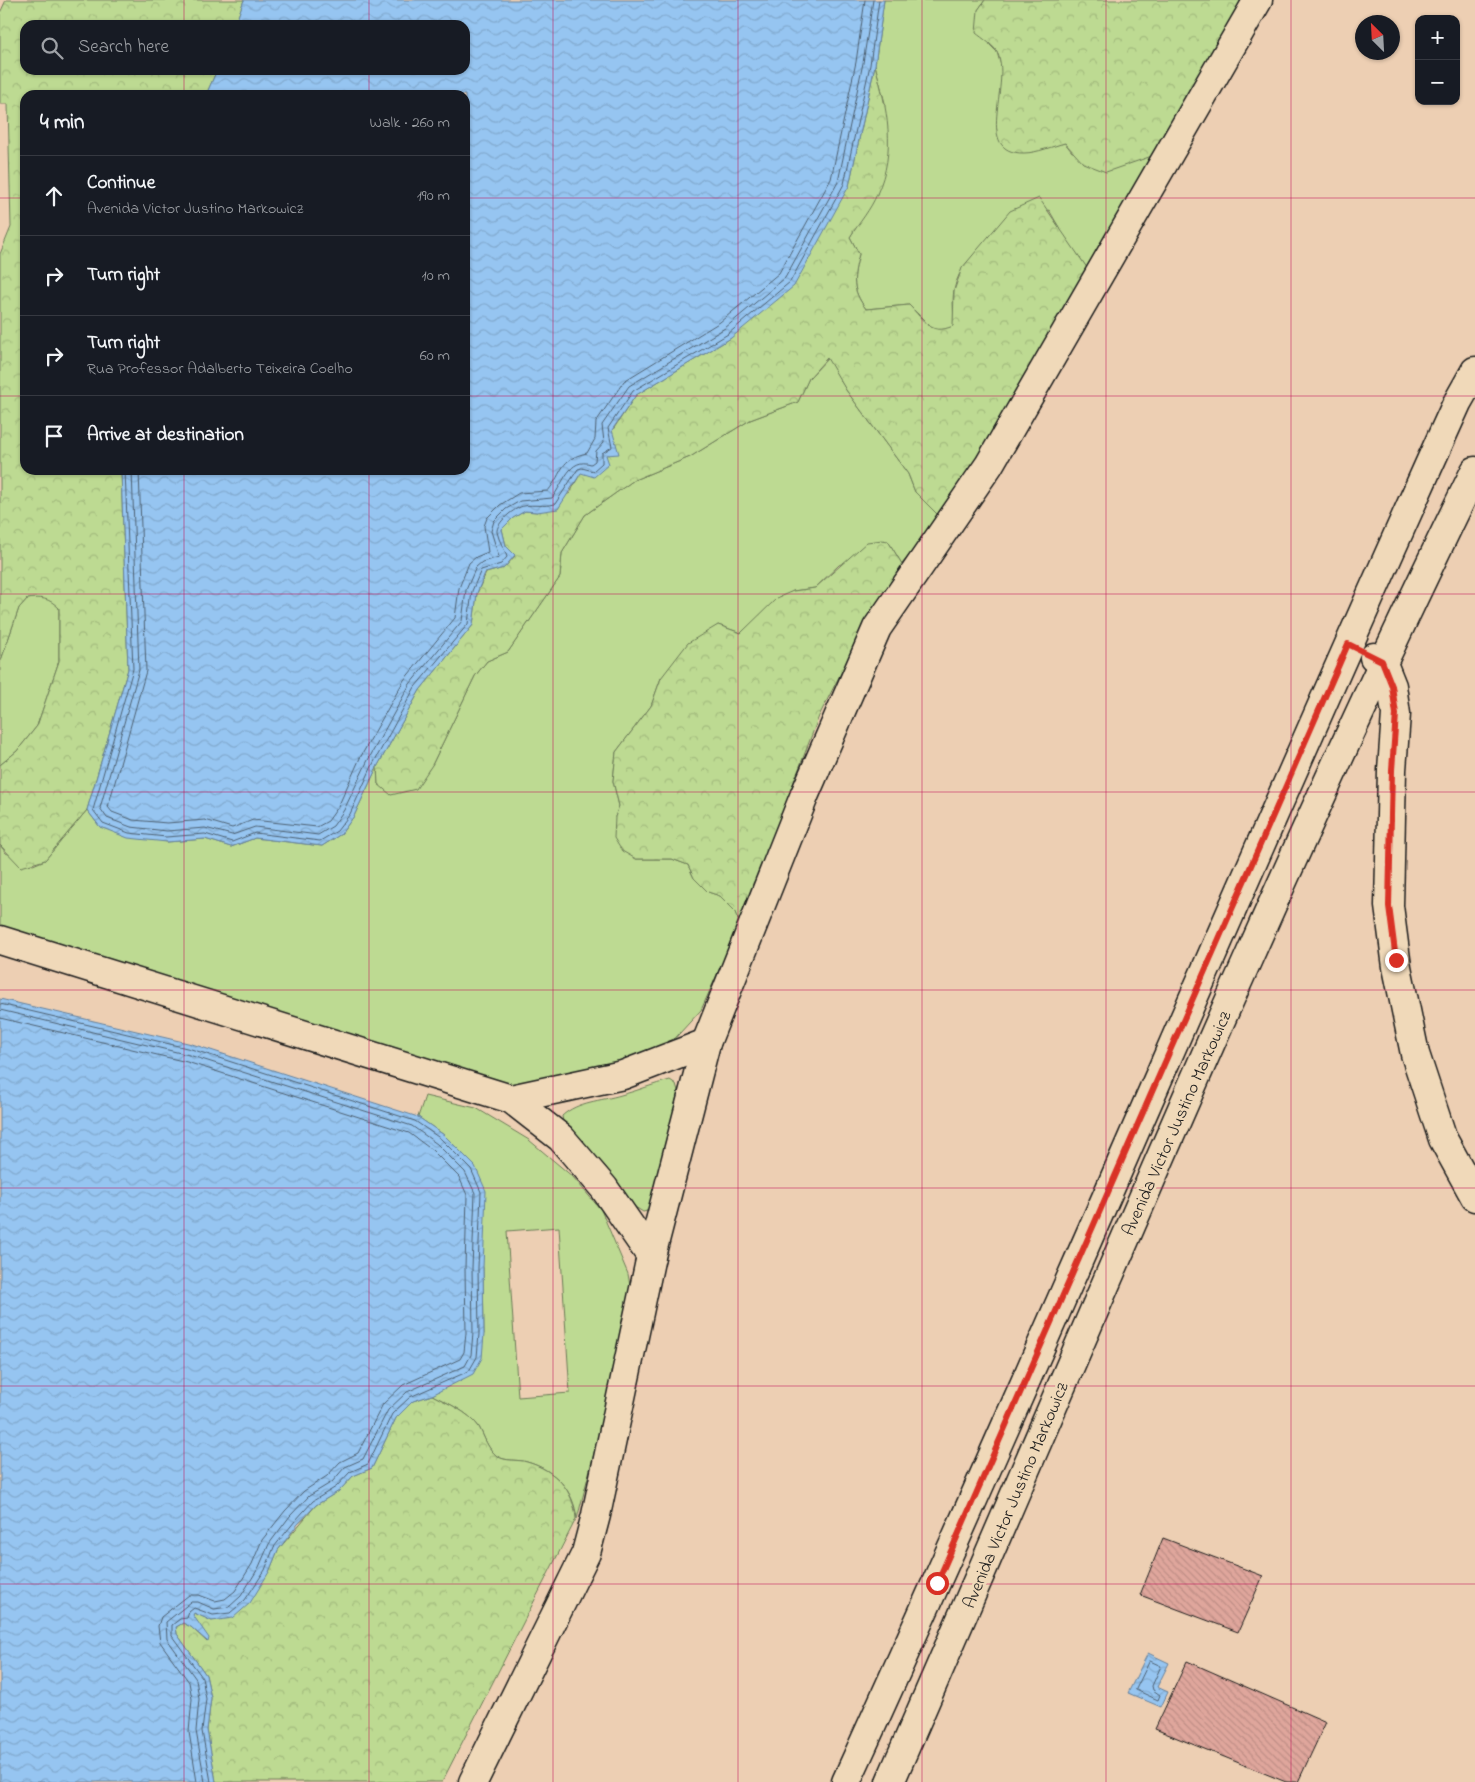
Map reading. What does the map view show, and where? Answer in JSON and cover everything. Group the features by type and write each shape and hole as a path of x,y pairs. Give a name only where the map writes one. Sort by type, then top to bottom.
{"street":[{"path":"473,1782 586,1553 596,1515 651,1256 706,1043 805,794 877,628 989,465 1258,0"},
{"name":"Avenida Victor Justino Markowicz","path":"846,1782 937,1583 1348,644 1457,403 1475,371"},
{"name":"Avenida Victor Justino Markowicz","path":"890,1782 1167,1139 1382,661 1475,471"},
{"path":"1348,644 1382,661 1392,686 1396,714 1392,770 1389,906 1397,968 1414,1054 1443,1139 1475,1197"},
{"path":"0,940 511,1099 561,1138 604,1188 651,1256"},
{"path":"511,1099 623,1075 706,1043"}],"green space":[{"path":"6,0 244,0 237,20 20,20 20,75 215,75 208,90 20,90 20,475 121,475 128,669 87,810 45,860 21,867 0,845 0,765 17,751 37,726 59,661 59,608 52,602 44,599 27,599 19,608 0,663 0,254 11,227 8,104 0,104 0,13"},
{"path":"884,0 985,0 978,10 990,45 997,52 1003,73 1000,96 1046,147 1065,143 1072,152 1152,156 1092,275 1064,236 1049,210 1006,232 979,250 968,262 959,275 954,290 954,326 942,331 932,328 909,305 866,309 856,289 855,270 859,254 850,237 877,194 885,103 875,65"},
{"path":"985,0 1252,0 1152,156 1106,172 1083,163 1065,143 1040,151 1024,153 1009,150 1000,142 997,131 997,116 1001,67 996,51 976,33 978,10"},
{"path":"875,65 888,130 887,161 883,178 874,200 850,237 859,254 855,270 856,289 866,309 909,305 933,328 945,329 953,326 954,291 962,268 1010,211 1039,198 1092,275 940,517 915,492 908,474 846,390 827,358 809,378 798,402 750,420 690,457 634,480 585,515 562,553 560,577 508,652 487,661 475,676 432,765 416,789 391,795 378,784 377,767 420,690 473,625 477,593 486,573 504,568 515,556 506,546 502,529 513,518 525,511 537,512 570,493 581,472 605,455 612,431 636,395 731,338 849,186"},
{"path":"828,358 846,390 908,474 915,492 940,517 902,564 888,541 839,565 815,588 793,591 741,633 718,625 661,678 651,706 616,752 613,781 619,806 615,817 636,859 672,859 688,865 694,878 708,892 720,896 734,910 740,924 701,1010 668,1046 613,1073 534,1088 500,1083 0,934 0,845 6,853 33,865 45,860 87,810 100,827 167,842 205,839 231,847 255,838 322,846 341,834 354,816 377,767 378,784 432,765 475,676 487,661 508,652 560,577 562,553 585,515 634,480 690,457 750,420 798,402 809,378"},
{"path":"888,541 902,564 869,618 819,716 740,924 734,910 720,896 708,892 694,878 688,865 672,859 636,859 622,851 614,838 615,817 619,806 613,781 616,752 651,706 661,678 688,643 718,625 741,633 777,598 793,591 815,588 867,542"},
{"path":"41,597 53,601 59,608 59,661 37,726 17,751 0,765 0,663 19,608 27,599"},
{"path":"670,1080 676,1084 678,1091 654,1202 651,1210 643,1212 635,1207 605,1166 563,1122 562,1116 582,1104"},
{"path":"425,1096 476,1108 529,1140 573,1177 601,1210 628,1274 633,1304 577,1519 572,1499 567,1490 554,1476 546,1470 527,1462 500,1458 488,1446 479,1427 470,1417 432,1395 449,1385 484,1334 483,1268 444,1135 418,1117","holes":["559,1227 570,1393 518,1397 507,1231"]},
{"path":"432,1395 470,1417 479,1427 488,1446 500,1458 527,1462 546,1470 554,1476 567,1490 576,1519 442,1782 216,1782 207,1730 211,1698 206,1675 177,1634 176,1627 183,1623 191,1627 207,1642 192,1615 195,1613 212,1621 269,1572 278,1550 316,1505 339,1491 353,1476 372,1468 396,1418 413,1401"}],"water":[{"path":"244,0 884,0 875,65 849,186 794,286 731,338 636,395 612,430 619,454 606,455 609,464 594,477 581,473 558,509 537,512 525,511 513,518 502,529 506,546 515,555 504,568 485,573 477,593 473,625 420,690 377,767 354,816 341,834 322,846 255,838 231,847 205,839 167,842 128,838 100,827 87,810 128,669 121,475 470,475 470,90 208,90 215,75 470,75 470,20 237,20"},
{"path":"0,999 192,1044 418,1117 444,1135 475,1166 486,1191 483,1268 484,1334 482,1358 473,1374 432,1395 413,1401 396,1418 372,1468 353,1476 339,1491 316,1505 298,1524 278,1550 269,1572 250,1603 233,1618 212,1621 194,1613 193,1615 209,1638 208,1642 191,1627 183,1623 176,1627 177,1634 206,1675 211,1698 207,1730 216,1782 0,1782"},
{"path":"1148,1653 1169,1663 1157,1687 1168,1692 1161,1707 1128,1693"}],"building":[{"path":"1163,1538 1263,1576 1238,1632 1140,1595"},
{"path":"1187,1661 1326,1722 1298,1782 1286,1782 1155,1729"}],"route":[{"path":"937,1583 1348,644 1382,661 1392,686 1396,714 1389,843 1389,906 1396,960"}]}
